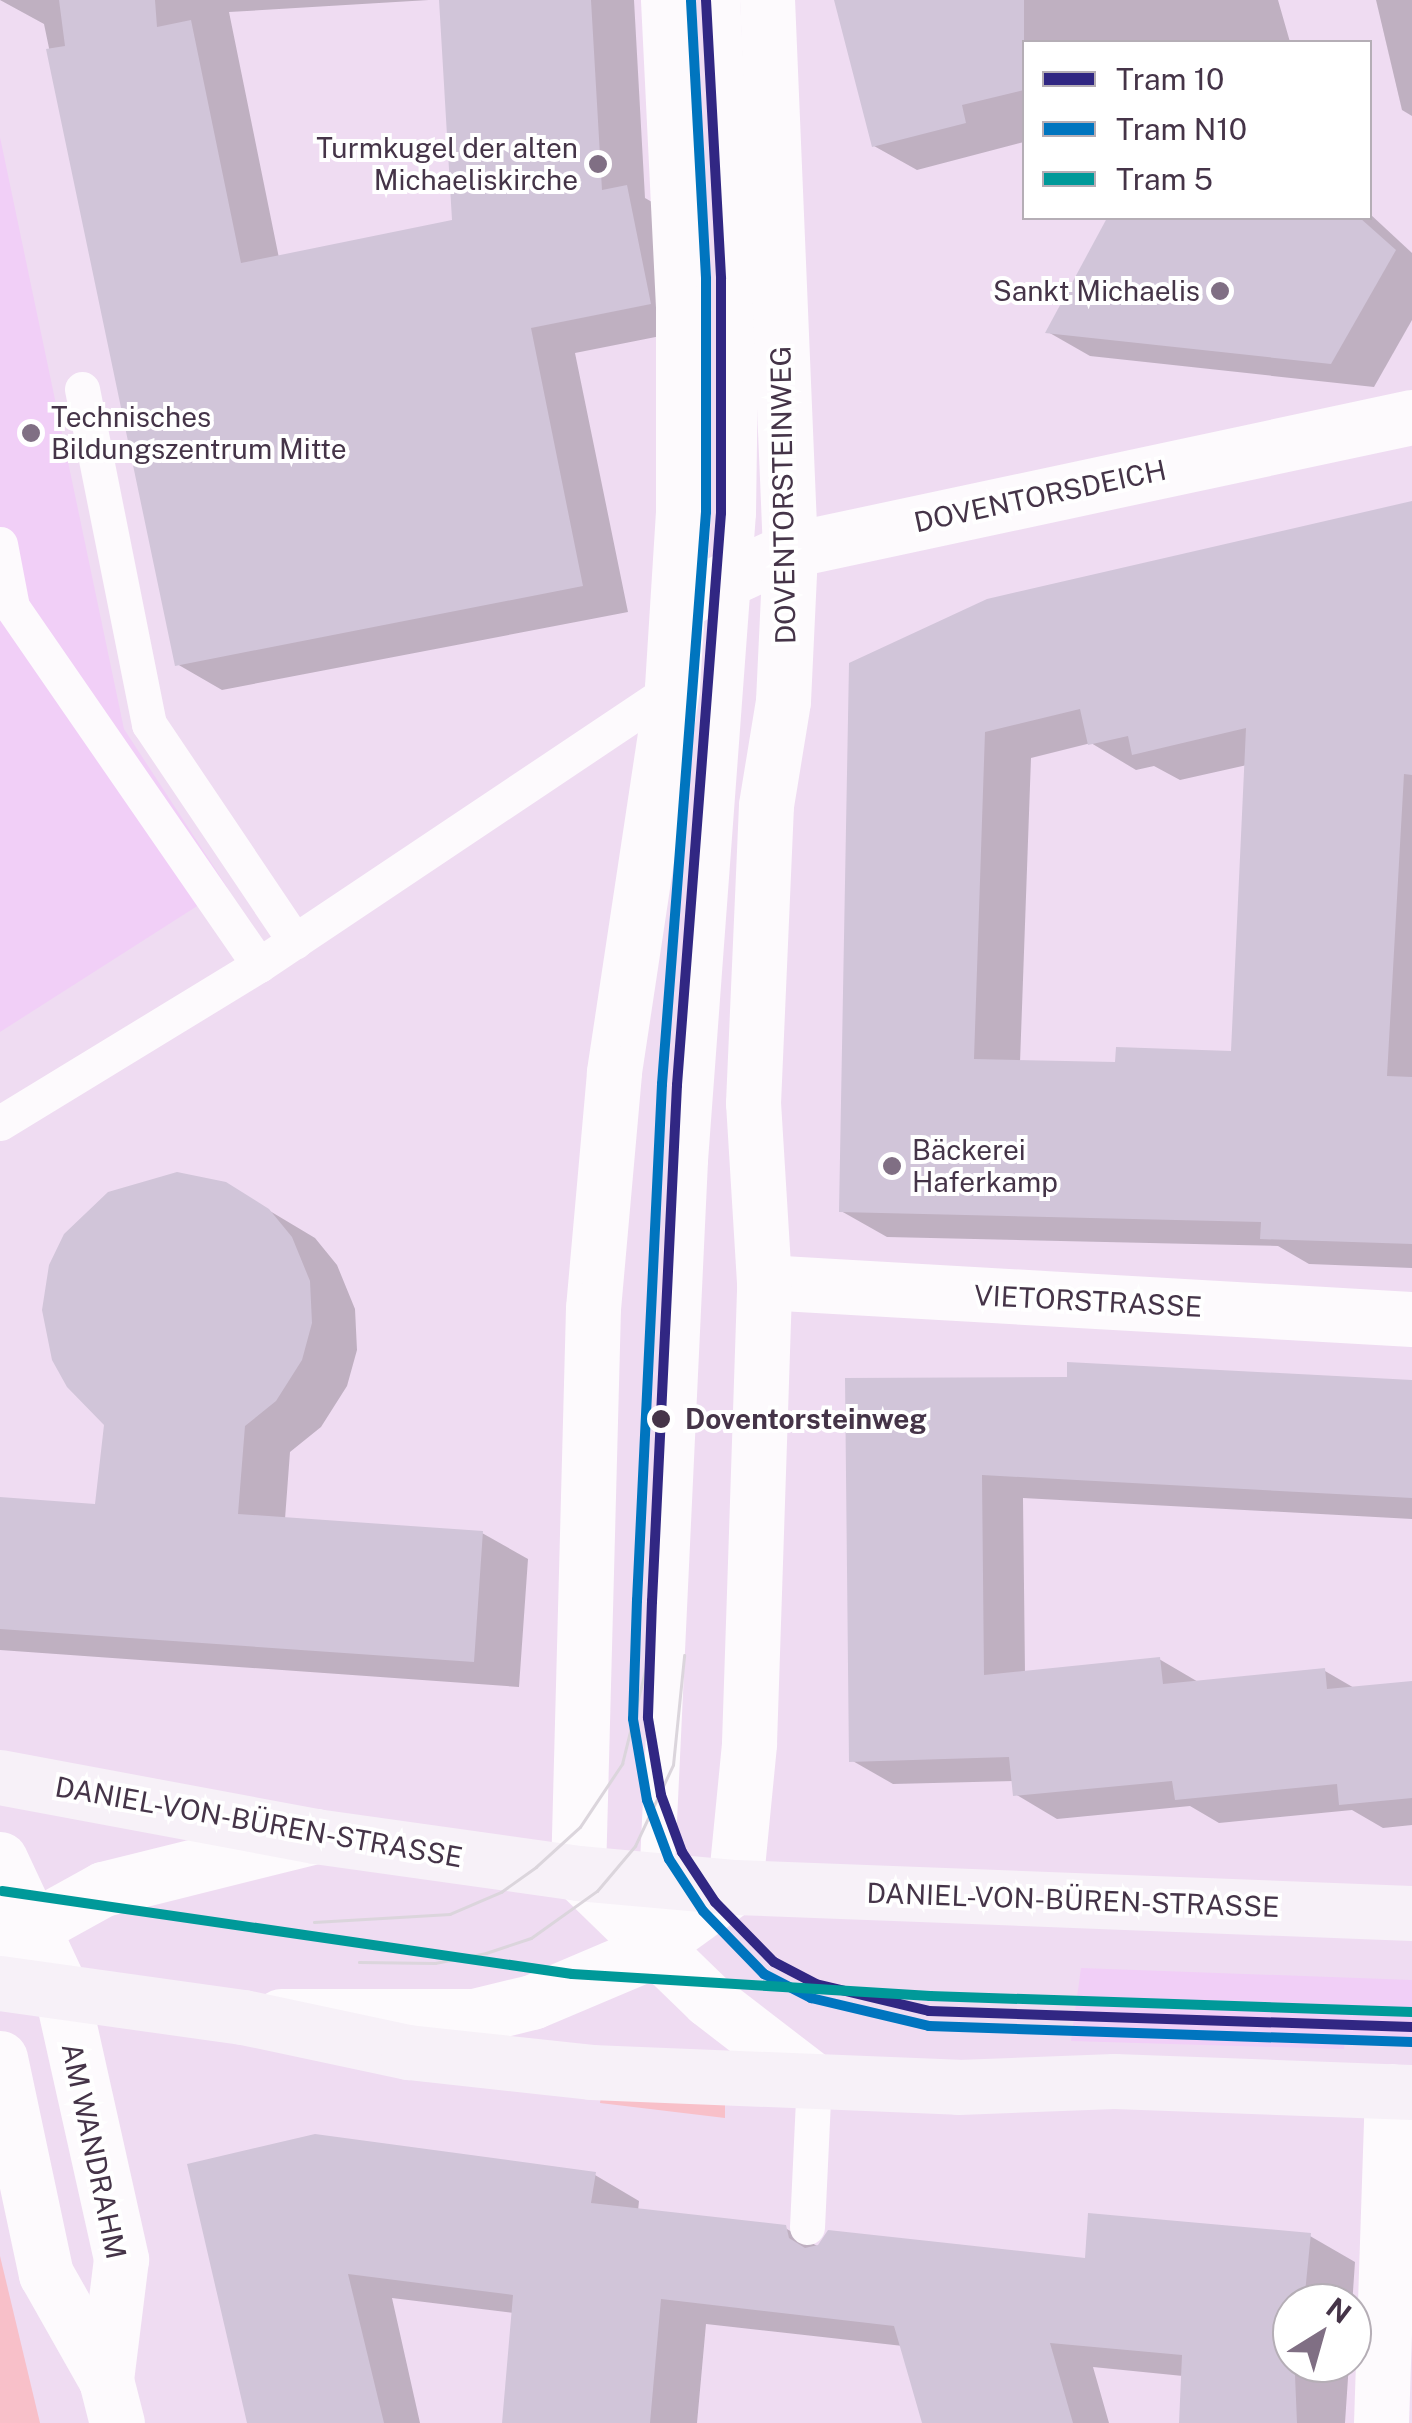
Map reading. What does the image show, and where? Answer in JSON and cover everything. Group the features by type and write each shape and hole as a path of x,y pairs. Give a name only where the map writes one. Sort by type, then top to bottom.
{"main road":[{"name":"DANIEL-VON-BÜREN-STRASSE","path":"0,1777 316,1836 578,1873 735,1888 1412,1913"},
{"path":"0,1983 244,2018 408,2052 591,2072 958,2087 1114,2081 1402,2091"}],"street":[{"path":"668,0 684,310 678,602 672,688 614,1072 593,1308 578,1873 653,1948 814,2081"},
{"name":"DOVENTORSTEINWEG","path":"735,1888 749,1744 764,1282 753,1103 766,805 783,701 790,550 768,0"},
{"name":"DOVENTORSDEICH","path":"678,602 734,571 790,550 1412,417"},
{"name":"VIETORSTRASSE","path":"764,1282 1412,1319"},
{"path":"18,1945 103,1889 316,1836"},
{"name":"AM WANDRAHM","path":"0,1859 18,1945 61,1990 121,2258 112,2402"},
{"path":"244,2018 474,2016 570,1989 653,1948 735,1888"},
{"name":"AM WANDRAHM","path":"0,2058 46,2274 112,2402"},
{"path":"1381,2423 1402,2091"}],"lane":[{"path":"653,1948 690,1160 734,571 740,364 722,0"},
{"path":"82,389 150,724 294,940"},
{"path":"0,544 12,607 260,965"},
{"path":"0,1122 260,965 672,688"},
{"path":"807,2228 814,2081"}],"shaded area":[{"name":"Technisches Bildungszentrum Mitte","path":"0,137 124,729 227,887 0,1032"},
{"path":"1081,1968 1412,1980 1412,2040 1345,2038 1344,2049 1071,2041"},
{"path":"602,2091 725,2100 725,2118 600,2103"},
{"path":"0,2256 40,2423 0,2423"}],"building":[{"path":"59,0 155,0 157,27 191,20 241,263 452,220 439,0 591,0 602,190 627,185 651,304 531,328 583,586 175,666 46,49 65,46"},
{"path":"834,0 1024,0 1022,90 962,105 966,123 872,147"},
{"name":"Sankt Michaelis","path":"1106,220 1362,220 1396,250 1331,364 1045,333"},
{"path":"1412,501 1412,775 1404,774 1387,1076 1412,1077 1412,1244 1260,1239 1261,1222 839,1212 849,663 987,599","holes":["1080,709 1088,745 1128,736 1132,755 1246,728 1231,1051 1116,1047 1115,1062 974,1059 985,732"]},
{"path":"177,1172 226,1182 269,1209 292,1237 310,1281 312,1323 302,1360 276,1401 245,1426 238,1514 483,1531 474,1662 0,1629 0,1497 95,1504 104,1425 67,1387 52,1360 42,1310 49,1265 64,1234 108,1192"},
{"path":"1067,1362 1412,1380 1412,1498 982,1475 984,1675 1160,1657 1163,1684 1325,1668 1327,1689 1412,1681 1412,1798 1339,1805 1337,1784 1175,1800 1172,1781 1013,1796 1009,1757 849,1762 845,1378 1067,1377"},
{"path":"315,2134 596,2172 591,2203 786,2225 789,2238 805,2248 818,2245 828,2230 1085,2258 1088,2213 1311,2233 1306,2283 1272,2283 1272,2383 1295,2383 1297,2423 1179,2423 1182,2355 1050,2343 1073,2423 922,2423 894,2326 661,2299 650,2423 502,2423 513,2295 348,2274 384,2423 247,2423 187,2164"}],"tram line":[{"name":"10","path":"706,0 721,279 721,513 677,1085 652,1601 648,1718 661,1795 682,1852 715,1902 774,1962 816,1984 929,2011 1412,2027"},
{"name":"N10","path":"691,1 706,279 706,512 662,1084 637,1600 633,1719 647,1800 669,1859 703,1911 764,1974 811,1998 929,2026 1412,2042"},
{"path":"314,1922 450,1914 501,1892 536,1867 580,1827 622,1764 649,1655"},
{"path":"359,1962 435,1963 486,1953 531,1938 597,1891 635,1846 673,1765 684,1656"},
{"name":"5","path":"2,1891 572,1974 930,1996 1412,2012"}],"place":[{"name":"Turmkugel der alten Michaeliskirche","path":"598,164"},
{"name":"Sankt Michaelis","path":"1220,291"},
{"name":"Technisches Bildungszentrum Mitte","path":"31,433"},
{"name":"Bäckerei Haferkamp","path":"892,1166"},
{"name":"Doventorsteinweg","path":"661,1419"}]}
